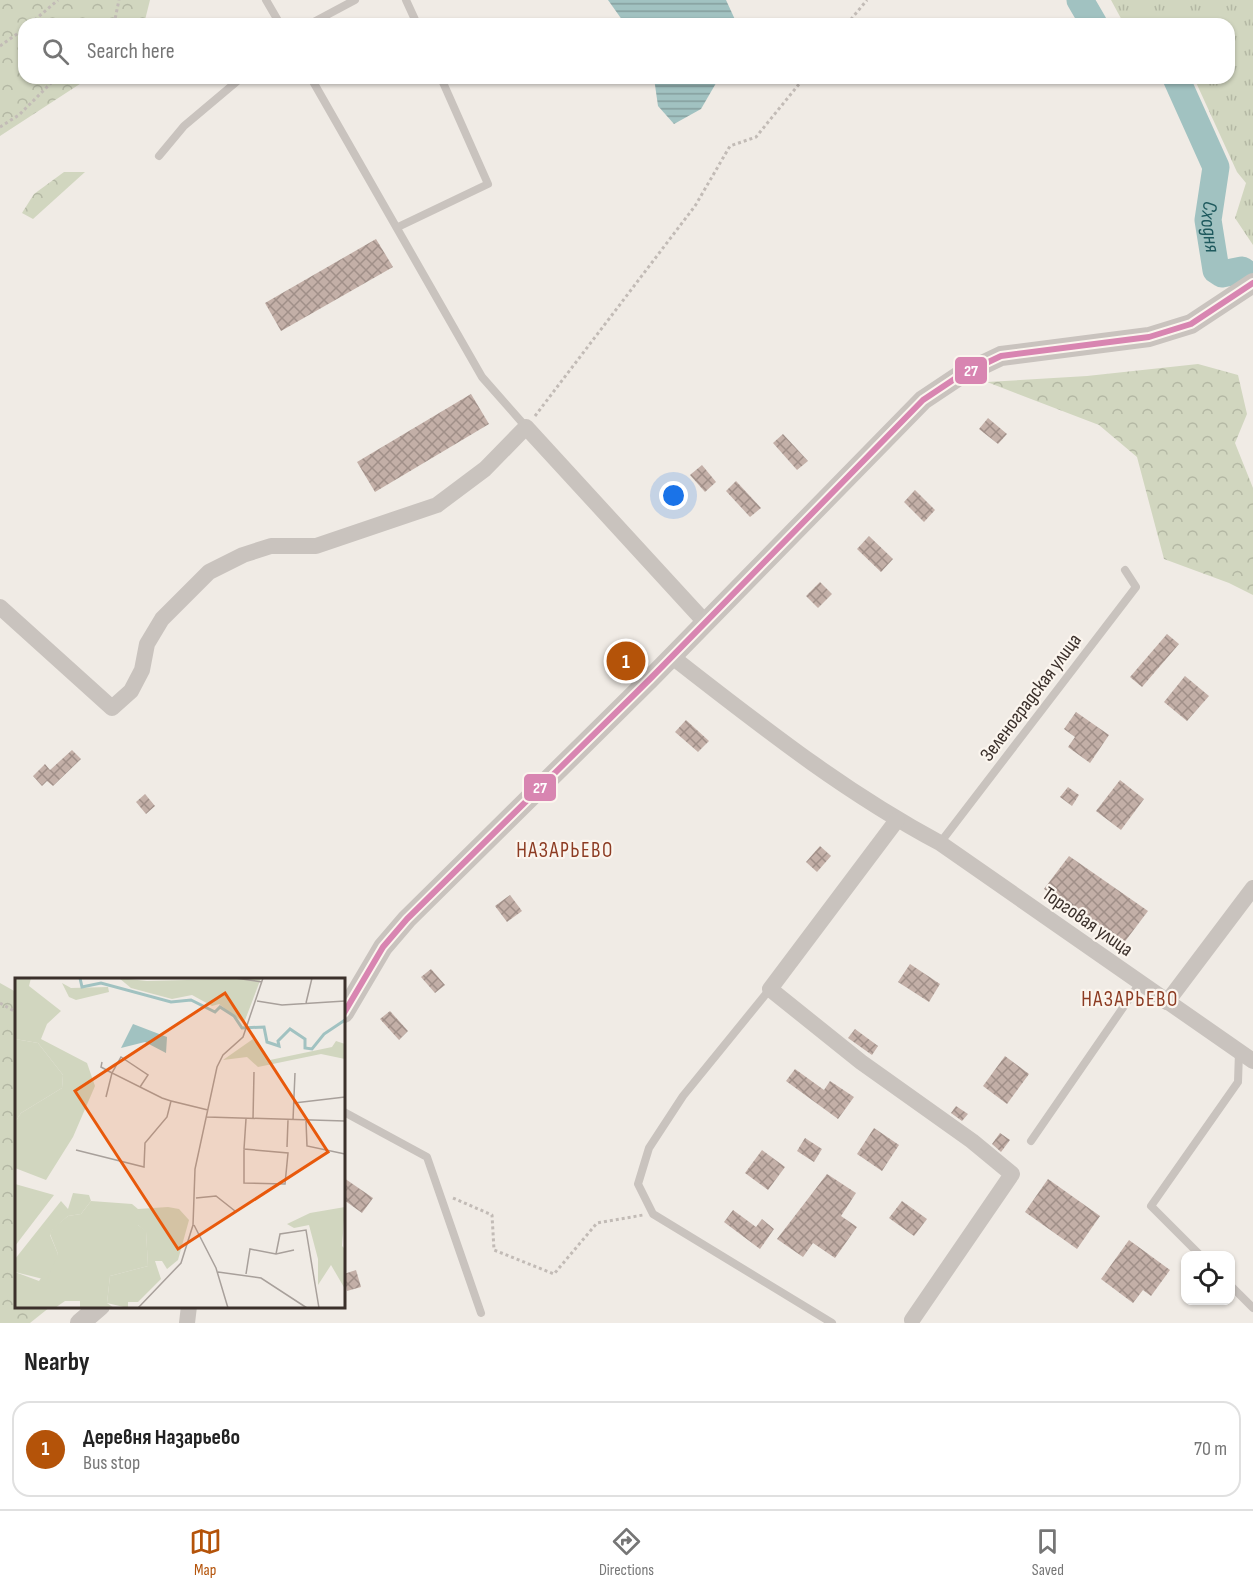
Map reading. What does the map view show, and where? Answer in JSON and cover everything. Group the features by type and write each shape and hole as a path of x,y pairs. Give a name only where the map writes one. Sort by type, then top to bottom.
{"street":[{"path":"345,1011 383,947 407,919 923,400 959,376 1001,356 1149,337 1191,324 1249,287"},
{"path":"0,607 112,708 131,691 142,670 147,644 162,619 208,572 243,555 271,546 316,546 437,505 485,469 526,427 704,621"},
{"name":"Торговая улица","path":"671,656 819,770 897,820 940,843 1246,1056"},
{"path":"897,820 770,989 861,1062 972,1141 1012,1174 910,1322"},
{"path":"1167,1002 1247,909 1253,888"},
{"path":"80,1323 98,1308"},
{"path":"187,1323 189,1308"}],"lane":[{"path":"266,0 276,18"},
{"path":"321,18 355,0"},
{"path":"406,0 414,18"},
{"path":"159,156 184,126 234,84"},
{"path":"315,84 482,376 526,427"},
{"path":"398,226 488,184 444,84"},
{"name":"Зеленоградская улица","path":"940,843 1136,587 1125,570"},
{"path":"1031,1141 1140,984"},
{"path":"770,989 683,1096 649,1148 638,1184 653,1214 832,1323"},
{"path":"1195,1251 1151,1206 1238,1082 1246,1056"},
{"path":"345,1113 427,1157 481,1313"},
{"path":"1235,1291 1253,1308"}],"path":[{"path":"37,18 58,0"},
{"path":"115,18 119,0"},
{"path":"852,18 867,0"},
{"path":"0,46 18,33"},
{"path":"0,127 19,115 50,84"},
{"path":"526,427 695,206 730,146 756,137 799,84"},
{"path":"0,1003 15,1011"},
{"path":"439,1192 492,1215 495,1250 554,1274 597,1223 653,1214"}],"green space":[{"path":"0,0 150,0 146,18 18,18 18,84 80,84 0,136"},
{"path":"1111,0 1253,0 1253,245 1235,218 1246,183 1237,172 1197,84 1235,84 1235,18 1121,18"},
{"path":"64,172 85,172 33,219 22,213 34,194"},
{"path":"1198,364 1238,375 1247,414 1235,443 1253,488 1253,595 1229,583 1164,559 1137,457 1099,425 987,382 1087,376"},
{"path":"0,983 15,991 15,1308 49,1308 30,1323 0,1323"}],"water":[{"path":"608,0 726,0 734,18 621,18"},
{"path":"655,84 716,84 701,109 674,124 658,106"}],"building":[{"path":"376,239 393,267 281,331 265,303"},
{"path":"471,394 489,424 375,492 357,462"},
{"path":"988,418 1007,434 998,444 979,429"},
{"path":"783,434 808,461 797,470 773,443"},
{"path":"702,465 716,482 705,492 690,475"},
{"path":"736,481 761,508 750,517 726,491"},
{"path":"915,490 935,510 924,522 904,502"},
{"path":"869,536 893,559 881,572 857,549"},
{"path":"820,582 832,594 818,608 806,596"},
{"path":"1167,634 1179,644 1142,687 1130,677"},
{"path":"1185,676 1209,696 1187,721 1164,702"},
{"path":"1076,712 1109,735 1090,763 1068,747 1075,737 1064,729"},
{"path":"686,720 709,741 698,752 675,732"},
{"path":"72,750 81,759 53,786 47,781 42,786 33,776 45,764 50,770"},
{"path":"1120,780 1144,799 1121,830 1096,811"},
{"path":"1068,787 1079,795 1072,806 1060,797"},
{"path":"145,794 155,806 146,814 136,802"},
{"path":"820,846 831,856 817,872 806,862"},
{"path":"1069,856 1148,911 1123,944 1044,889"},
{"path":"510,895 522,911 507,922 495,906"},
{"path":"910,964 940,984 929,1002 898,982"},
{"path":"431,969 445,985 435,993 421,977"},
{"path":"390,1011 408,1031 399,1040 380,1019"},
{"path":"855,1029 878,1046 872,1055 848,1038"},
{"path":"1005,1056 1029,1074 1007,1104 983,1086"},
{"path":"795,1069 824,1090 830,1081 854,1097 838,1119 786,1081"},
{"path":"956,1106 968,1114 962,1121 951,1113"},
{"path":"874,1128 899,1145 882,1171 857,1154"},
{"path":"1000,1133 1010,1140 1001,1152 992,1144"},
{"path":"805,1138 822,1149 814,1162 797,1151"},
{"path":"762,1150 785,1167 768,1190 745,1173"},
{"path":"827,1174 856,1193 841,1216 857,1227 835,1258 813,1243 803,1257 777,1239"},
{"path":"345,1179 373,1198 362,1213 345,1201"},
{"path":"1048,1179 1100,1216 1077,1249 1025,1212"},
{"path":"902,1201 927,1219 914,1236 889,1218"},
{"path":"733,1210 756,1227 762,1219 774,1229 760,1249 724,1222"},
{"path":"1129,1240 1170,1270 1151,1296 1143,1290 1133,1303 1101,1279"},
{"path":"356,1270 361,1287 347,1291 345,1274"}],"waterway":[{"name":"Сходня","path":"1080,0 1090,18"},
{"name":"Сходня","path":"1179,84 1216,167 1208,220 1216,270 1222,274 1242,270 1253,278"}],"transit line":[{"name":"27","path":"345,1011 383,947 407,919 650,679 923,400 959,376 1001,356 1149,337 1191,324 1253,283"}],"place":[{"name":"Деревня Назарьево","path":"626,661"}],"district":[{"name":"НАЗАРЬЕВО","path":"565,850"},
{"name":"НАЗАРЬЕВО","path":"1130,999"}]}
